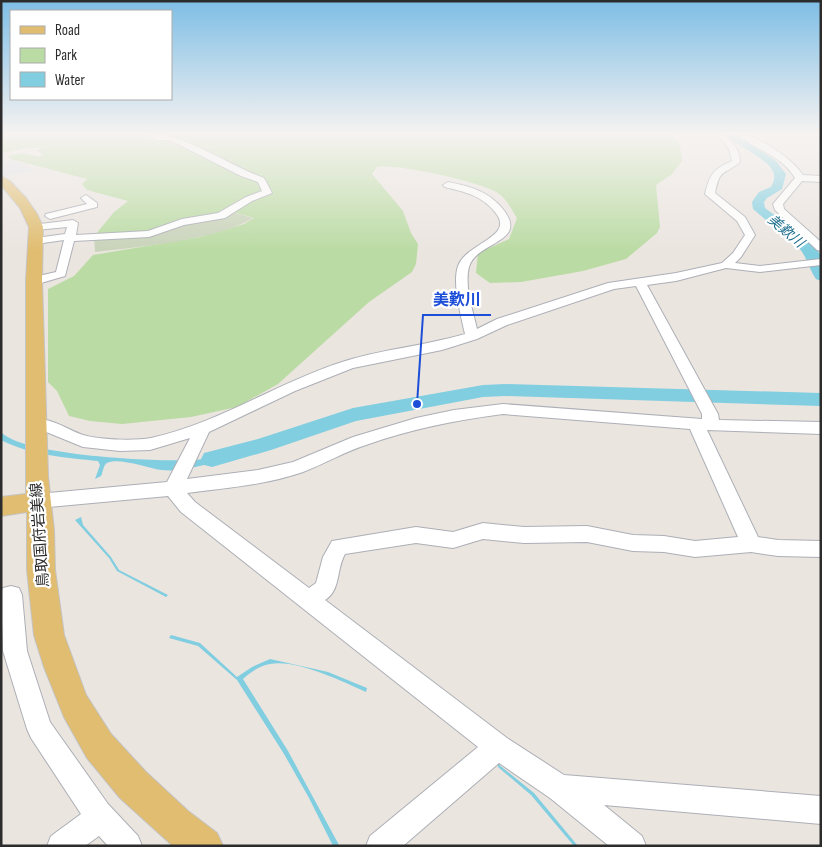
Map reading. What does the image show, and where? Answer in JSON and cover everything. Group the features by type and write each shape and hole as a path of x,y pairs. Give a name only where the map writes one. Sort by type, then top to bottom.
{"main road":[{"path":"1,179 25,206 36,229"},
{"name":"鳥取国府岩美線","path":"36,229 34,281 35,430 37,489 41,530 41,570 49,635 59,667 75,706 99,746 132,785 175,824 204,846"},
{"path":"1,507 37,489"}],"street":[{"path":"70,237 149,234 182,222 221,216 249,199 267,193 268,190 261,180 241,173"},
{"path":"718,173 713,181 710,194 741,218 750,235 737,255 726,265"},
{"path":"797,173 800,178"},
{"path":"800,178 821,179"},
{"path":"800,178 778,204 780,210 821,248"},
{"path":"448,185 473,189 482,194 505,216 508,222 501,236 480,247 467,257 463,268 466,312 472,336"},
{"path":"36,229 94,205 86,198"},
{"path":"34,281 61,274 73,223 36,229"},
{"path":"35,430 41,424 83,441 120,445 150,444 203,428 290,388 348,365 384,356 437,347 472,336 502,322 612,286 676,277 726,265 760,269 821,262"},
{"path":"640,282 694,388 750,544"},
{"path":"37,489 173,489 258,477 297,467 359,441 416,423 503,409 821,428"},
{"path":"173,489 203,428"},
{"path":"173,489 188,507 498,747 560,788 632,846"},
{"path":"308,600 325,589 333,557 339,547 408,536 453,540 472,533 496,531 524,535 588,534 632,543 664,544 695,549 750,544 778,548 821,549"},
{"path":"11,595 15,651 40,729 100,817 128,846"},
{"path":"380,846 498,747"},
{"path":"560,788 821,810"},
{"path":"61,846 100,817"}],"shaded area":[{"path":"1,173 26,173 4,176 1,175"}],"green space":[{"path":"62,173 238,173 259,179 266,190 264,194 248,199 228,212 210,218 181,222 148,233 95,235 114,212 128,201 87,190 82,184 87,179"},
{"path":"242,173 373,173 372,174 403,211 411,233 418,244 416,264 412,272 369,302 278,384 237,407 191,417 122,424 90,421 69,416 57,391 48,382 48,289 74,276 93,255 200,237 244,224 254,218 233,212 250,200 267,194 269,190 263,180"},
{"path":"426,173 673,173 656,185 660,227 657,233 626,259 583,271 521,282 490,283 476,273 478,253 509,239 517,218 509,204 498,193 458,179"},
{"path":"232,212 253,218 238,226 199,237 95,252 94,238 150,235 178,225"}],"water":[{"path":"1,432 14,440 36,447 93,456 152,460 194,460 239,449 241,453 201,466 181,470 161,470 112,461 106,464 101,476 95,479 100,465 98,461 49,455 24,449 1,440"},
{"path":"81,517 83,525 111,557 119,570 168,595 166,597 117,571 109,558 75,520"},
{"path":"171,635 200,643 237,677 252,667 270,659 328,672 367,688 366,692 319,672 281,663 262,666 243,679 288,751 339,845 333,846 284,754 237,680 198,646 169,638"},
{"path":"498,764 534,793 578,846 574,846 531,795 498,767"}],"waterway":[{"name":"美歎川","path":"779,173 780,178 776,189 763,195 758,202 759,209 804,245 812,254 821,276"},
{"name":"美歎川","path":"212,459 263,445 353,415 483,391 505,390 821,400"}],"place":[{"name":"美歎川","path":"417,404"}]}
